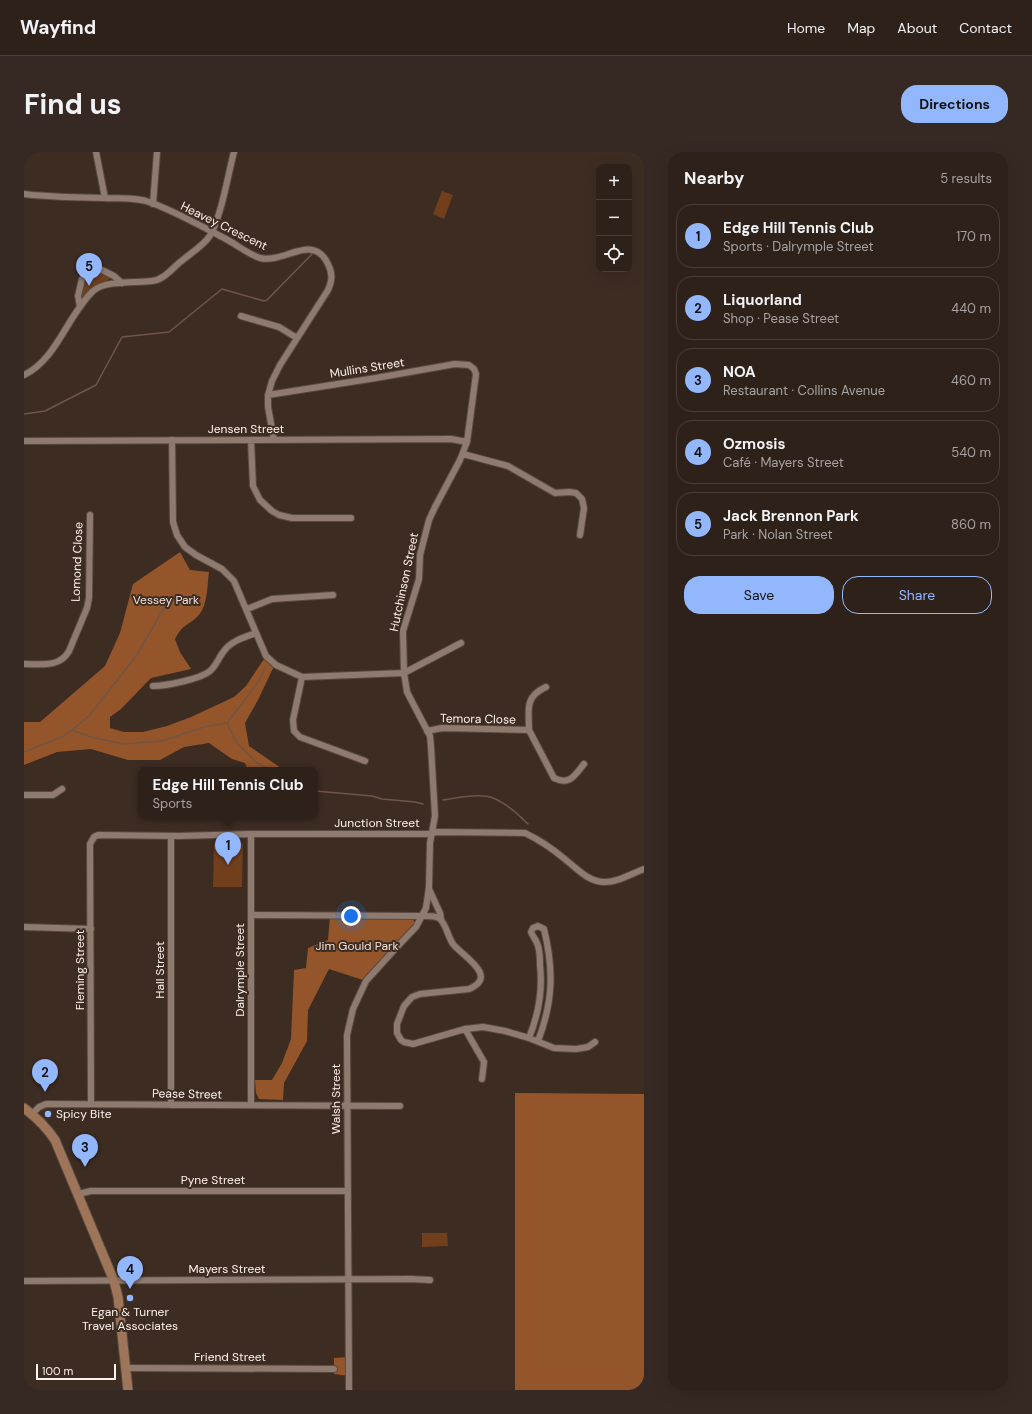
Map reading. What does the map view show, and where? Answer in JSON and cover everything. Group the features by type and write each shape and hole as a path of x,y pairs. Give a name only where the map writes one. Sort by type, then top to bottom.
{"street":[{"path":"96,152 105,198"},
{"path":"154,204 157,152"},
{"path":"24,375 34,370 46,358 80,307 94,290 100,287 122,283 158,280 208,238 219,214 234,152"},
{"name":"Heavey Crescent","path":"24,194 32,196 129,199 154,204 212,232 260,258 272,258 306,249 311,249 321,254 326,259 332,272 330,284 280,365 272,381 268,395 269,417 274,440"},
{"name":"Heavey Crescent","path":"24,200 32,196"},
{"path":"80,307 78,296 82,279 91,272 102,270 114,276 122,283"},
{"path":"241,316 279,328 297,338"},
{"name":"Mullins Street","path":"268,395 455,364 469,365"},
{"name":"Hutchinson Street","path":"432,833 435,816 430,736 407,692 404,673 403,631 418,579 420,555 429,520 463,454 467,442 476,374 474,369 469,365"},
{"name":"Jensen Street","path":"24,440 451,439 467,442"},
{"path":"172,440 173,522 177,535 189,551 229,574 238,588 266,656 276,665 302,677 404,673 460,643"},
{"path":"252,440 253,486 260,500 272,511 279,515 292,518 352,518"},
{"path":"463,454 508,466 555,493 576,493 583,502 584,508 580,535"},
{"name":"Lomond Close","path":"24,664 55,663 66,657 69,651 87,608 89,598 90,515"},
{"path":"247,609 272,599 333,595"},
{"path":"153,686 167,686 205,674 214,666 227,647 232,643 256,633"},
{"path":"302,677 293,720 294,731 300,737 365,761"},
{"name":"Temora Close","path":"546,687 535,693 530,699 529,730 551,775 562,781 571,780 584,764"},
{"name":"Temora Close","path":"427,731 442,728 529,730"},
{"path":"24,795 53,795 62,789"},
{"name":"Walsh Street","path":"349,1390 347,1035 353,1009 366,981 416,927 422,916 427,901 429,888 429,852 432,833"},
{"name":"Junction Street","path":"94,837 102,834 171,836 251,834 525,833 559,855 586,876 603,882 623,877 644,869"},
{"name":"Dalrymple Street","path":"251,834 251,1106"},
{"name":"Hall Street","path":"171,836 171,1105"},
{"name":"Fleming Street","path":"91,1104 90,844 94,837"},
{"path":"429,888 440,913 440,919 452,943 475,964 480,973 479,981 474,987 469,989 420,994 412,997 406,1002 401,1011 397,1024 397,1033 401,1040 413,1044 464,1029 489,1027 529,1038 554,1048 576,1049 588,1047 595,1042"},
{"path":"251,916 422,916 436,917 440,919"},
{"path":"529,1038 535,1023 541,994 542,980 539,949 531,932 533,928 538,926 544,930 550,963 551,980 550,1000 538,1041"},
{"path":"24,927 91,929"},
{"path":"464,1029 471,1038 484,1062 482,1079"},
{"name":"Pease Street","path":"28,1113 46,1104 400,1106"},
{"path":"24,1108 51,1133 55,1140 114,1281 118,1298 128,1390"},
{"name":"Pyne Street","path":"78,1194 91,1191 348,1191"},
{"name":"Mayers Street","path":"24,1281 348,1279 430,1280"},
{"name":"Friend Street","path":"126,1368 334,1369"}],"shaded area":[{"path":"442,191 453,195 444,219 433,214"},
{"path":"98,271 111,277 110,279 97,285 83,300 80,297 84,279"},
{"path":"214,843 243,843 242,887 213,887"},
{"path":"422,1233 447,1233 448,1246 422,1247"}],"green space":[{"name":"Vessey Park","path":"180,552 190,570 209,572 205,602 201,613 180,631 175,639 180,652 191,669 151,678 121,709 110,717 110,728 124,732 143,732 167,726 191,717 234,697 246,686 266,656 275,664 245,723 249,746 280,767 247,767 245,763 232,759 209,743 184,747 160,760 128,760 91,749 57,752 24,765 24,722 40,722 105,666 120,633 133,584"},
{"name":"Jim Gould Park","path":"330,915 412,916 416,927 366,981 329,969 308,1010 307,1041 284,1083 283,1100 259,1099 256,1093 255,1080 272,1080 282,1063 291,1039 294,970 306,968 308,948 328,940"},
{"path":"515,1093 644,1094 644,1390 515,1390"},
{"path":"349,1357 349,1376 334,1374 334,1358"}],"waterway":[{"path":"24,414 45,411 96,385 122,337 169,332 222,289 264,301 267,300 314,252"},
{"path":"24,752 64,736 89,716 136,656 167,603"},
{"path":"72,730 91,737 124,744 162,741 204,727 227,723 258,682 266,667"},
{"path":"227,723 237,743 256,762 264,767"},
{"path":"318,791 372,796 382,799 423,804"},
{"path":"443,800 468,796 493,798 507,806 528,824"}],"place":[{"name":"Jack Brennon Park","path":"89,286"},
{"name":"Edge Hill Tennis Club","path":"228,865"},
{"name":"Liquorland","path":"45,1092"},
{"name":"Spicy Bite","path":"48,1114"},
{"name":"NOA","path":"85,1167"},
{"name":"Ozmosis","path":"130,1289"},
{"name":"Egan & Turner Travel Associates","path":"130,1298"}]}
